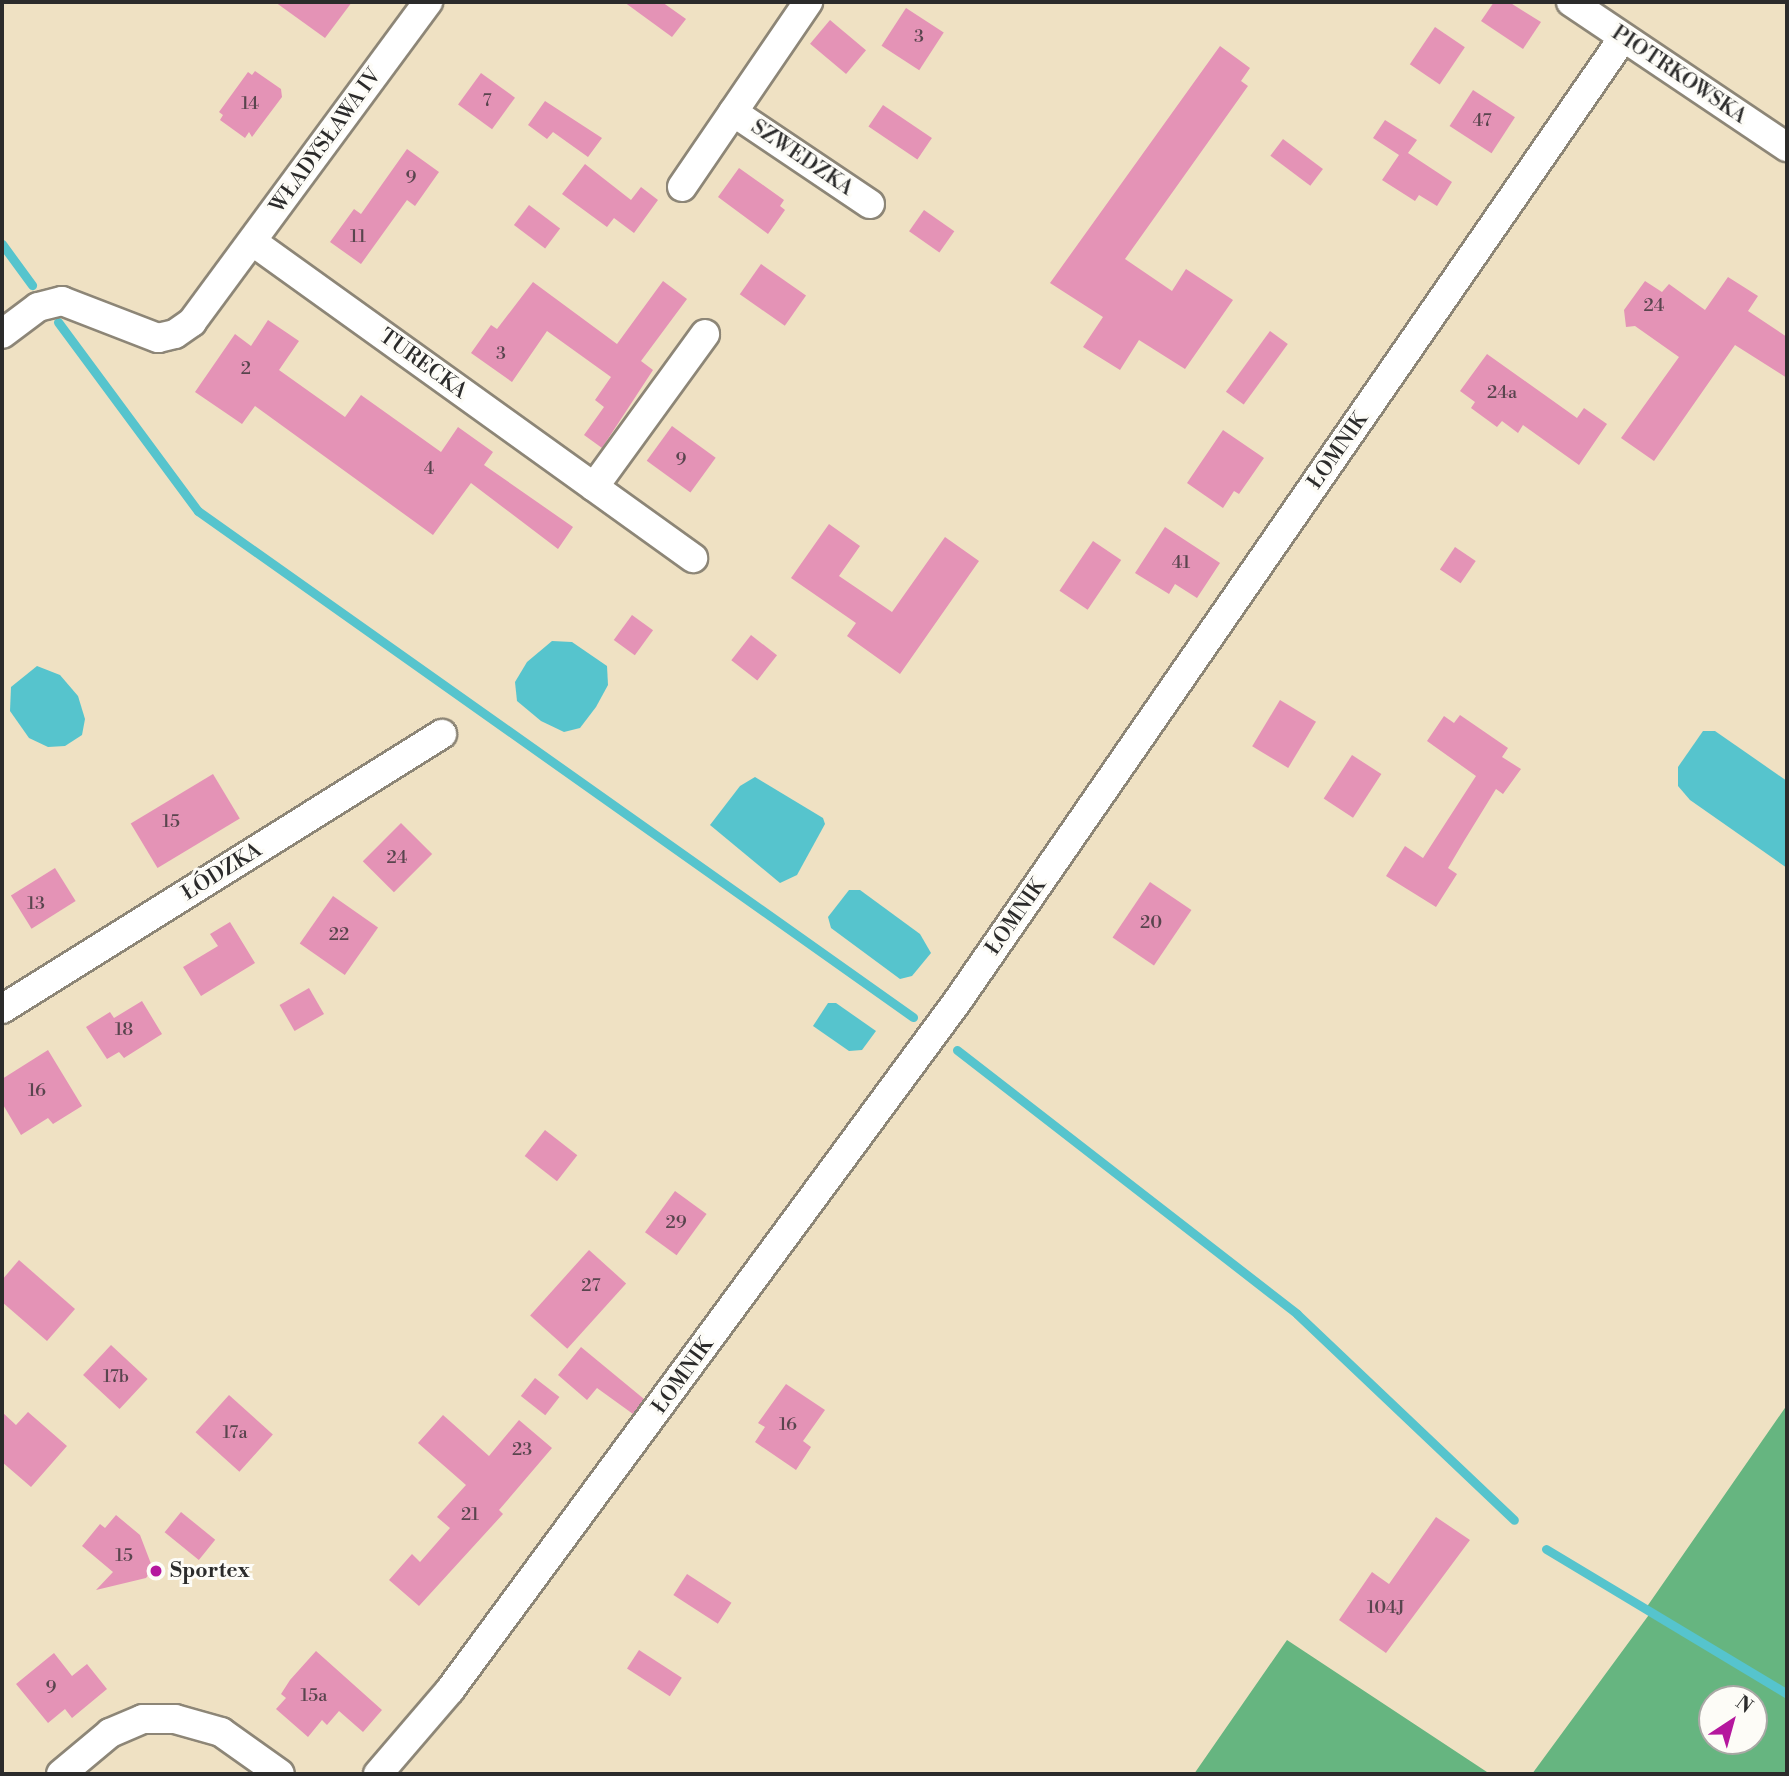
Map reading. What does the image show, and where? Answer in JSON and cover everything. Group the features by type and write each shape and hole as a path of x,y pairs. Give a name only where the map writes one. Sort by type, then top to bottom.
{"street":[{"name":"WŁADYSŁAWA IV","path":"2,334 38,307 62,301 141,334 158,338 175,334 192,322 428,2"},
{"name":"SZWEDZKA","path":"682,187 808,2"},
{"name":"PIOTRKOWSKA","path":"1571,2 1787,147"},
{"name":"ŁOMNIK","path":"378,1774 450,1690 959,999 1623,38"},
{"name":"SZWEDZKA","path":"733,112 870,204"},
{"name":"TURECKA","path":"253,242 693,558"},
{"path":"594,487 705,334"},
{"name":"ŁÓDZKA","path":"2,1009 442,734"},
{"path":"61,1774 126,1725 143,1719 175,1719 221,1732 281,1774"}],"green space":[{"path":"1787,1405 1787,1774 1532,1774 1651,1612 1646,1608"},
{"path":"1287,1640 1490,1774 1194,1774"}],"water":[{"path":"552,641 572,642 607,666 608,685 596,707 580,728 564,732 541,721 517,701 515,682 527,662"},
{"path":"37,666 60,675 78,696 85,719 82,735 65,746 48,747 29,738 10,711 11,687"},
{"path":"1703,731 1715,731 1787,781 1787,868 1690,800 1678,786 1678,767"},
{"path":"755,777 823,818 825,824 797,875 780,883 710,825 740,786"},
{"path":"849,890 860,890 920,934 931,953 912,976 900,979 831,928 828,917"},
{"path":"828,1003 836,1003 876,1031 862,1050 849,1051 813,1026"}],"building":[{"path":"275,2 352,2 325,38"},
{"path":"624,2 662,2 686,19 672,37"},
{"path":"1494,2 1509,2 1541,22 1523,49 1481,21"},
{"path":"906,8 944,33 919,70 881,46"},
{"path":"830,20 866,50 846,74 810,44"},
{"path":"1435,27 1465,47 1440,84 1410,64"},
{"path":"1220,46 1250,68 1241,81 1248,86 1125,259 1172,291 1186,269 1233,300 1185,369 1139,340 1120,370 1083,347 1103,317 1050,283"},
{"path":"255,71 281,89 282,97 252,137 249,132 245,138 220,120 223,115 219,112 248,72 252,75"},
{"path":"481,73 515,98 492,129 458,105"},
{"path":"1473,90 1515,117 1492,153 1450,126"},
{"path":"545,101 602,138 588,157 553,132 547,139 528,125"},
{"path":"883,105 932,138 917,160 868,127"},
{"path":"1385,120 1417,140 1408,153 1452,182 1437,206 1419,195 1415,201 1382,180 1399,155 1373,138"},
{"path":"1283,139 1323,169 1310,186 1270,156"},
{"path":"407,149 439,172 415,206 407,200 361,264 330,242 354,209 361,214"},
{"path":"585,164 631,200 641,187 658,200 634,233 614,218 607,227 562,194"},
{"path":"739,168 784,200 780,206 785,210 768,234 718,197"},
{"path":"529,205 560,228 545,248 514,225"},
{"path":"924,210 954,231 939,253 909,231"},
{"path":"761,264 806,296 785,326 740,294"},
{"path":"1728,277 1758,296 1748,311 1787,337 1787,378 1735,345 1654,461 1621,438 1679,357 1635,326 1626,327 1624,310 1645,281 1662,292 1669,284 1705,310"},
{"path":"663,281 687,299 641,361 653,370 602,448 584,435 604,407 595,400 611,377 547,331 512,382 471,353 491,325 497,329 533,282 617,344"},
{"path":"268,320 299,341 279,370 345,417 361,395 441,452 458,427 493,452 484,465 573,527 558,549 471,483 433,535 255,406 242,424 195,392 235,334 251,346"},
{"path":"1270,331 1288,344 1244,405 1226,392"},
{"path":"1487,354 1577,418 1584,408 1607,424 1579,465 1523,425 1518,433 1502,421 1497,427 1471,408 1475,402 1460,391"},
{"path":"672,426 716,458 690,493 647,461"},
{"path":"1223,430 1264,458 1239,494 1234,491 1223,508 1187,483"},
{"path":"829,524 860,546 839,576 892,612 945,537 979,561 900,674 847,636 856,623 791,578"},
{"path":"1165,527 1220,563 1197,598 1175,584 1169,594 1135,573"},
{"path":"1093,541 1121,560 1088,610 1059,591"},
{"path":"1455,547 1476,561 1461,583 1440,569"},
{"path":"632,615 653,630 635,655 614,640"},
{"path":"751,635 777,655 757,681 731,660"},
{"path":"1280,700 1316,722 1288,768 1252,746"},
{"path":"1460,715 1508,748 1502,757 1521,769 1503,794 1496,789 1448,868 1457,874 1436,907 1386,876 1405,846 1423,858 1476,776 1427,741 1444,716 1454,723"},
{"path":"1352,755 1381,774 1353,818 1324,799"},
{"path":"213,774 240,819 157,868 131,823"},
{"path":"401,823 432,854 394,892 363,861"},
{"path":"55,868 76,901 32,929 11,896"},
{"path":"1150,882 1191,910 1154,966 1113,938"},
{"path":"333,896 378,928 345,975 300,944"},
{"path":"230,922 255,963 201,996 183,967 218,946 210,934"},
{"path":"309,988 324,1014 295,1031 280,1005"},
{"path":"142,1001 162,1034 124,1058 119,1052 107,1059 86,1027 110,1012 114,1018"},
{"path":"48,1050 82,1106 53,1124 48,1118 21,1135 2,1103 2,1079"},
{"path":"545,1130 577,1155 557,1181 525,1156"},
{"path":"675,1191 707,1214 677,1255 645,1232"},
{"path":"589,1250 626,1283 567,1349 530,1315"},
{"path":"19,1260 75,1309 47,1341 2,1302 2,1280"},
{"path":"111,1345 148,1379 120,1409 83,1375"},
{"path":"581,1347 644,1399 633,1414 597,1388 587,1400 558,1375"},
{"path":"535,1378 559,1397 545,1415 521,1396"},
{"path":"786,1384 825,1410 803,1441 811,1447 796,1470 755,1442 765,1427 758,1423"},
{"path":"229,1395 273,1434 239,1472 196,1432"},
{"path":"2,1412 16,1425 28,1412 67,1446 31,1487 2,1462"},
{"path":"443,1415 489,1456 519,1420 552,1448 499,1510 503,1514 419,1606 389,1580 412,1554 420,1562 450,1528 437,1517 466,1485 418,1443"},
{"path":"181,1512 215,1540 199,1560 165,1532"},
{"path":"116,1515 140,1535 153,1569 146,1578 96,1590 113,1572 82,1546 100,1524 105,1528"},
{"path":"1436,1517 1470,1540 1386,1653 1339,1620 1372,1572 1389,1584"},
{"path":"687,1574 731,1603 718,1624 673,1595"},
{"path":"639,1650 682,1678 670,1696 627,1668"},
{"path":"316,1651 382,1710 363,1732 339,1711 327,1725 322,1720 308,1737 276,1709 286,1698 281,1694 290,1680"},
{"path":"54,1653 72,1676 87,1664 107,1689 72,1718 65,1709 48,1723 16,1684"}],"waterway":[{"path":"2,244 32,285"},
{"path":"58,322 198,511 913,1017"},
{"path":"957,1050 1297,1314 1514,1520"},
{"path":"1546,1549 1787,1694"}],"place":[{"name":"Sportex","path":"156,1571"}]}
